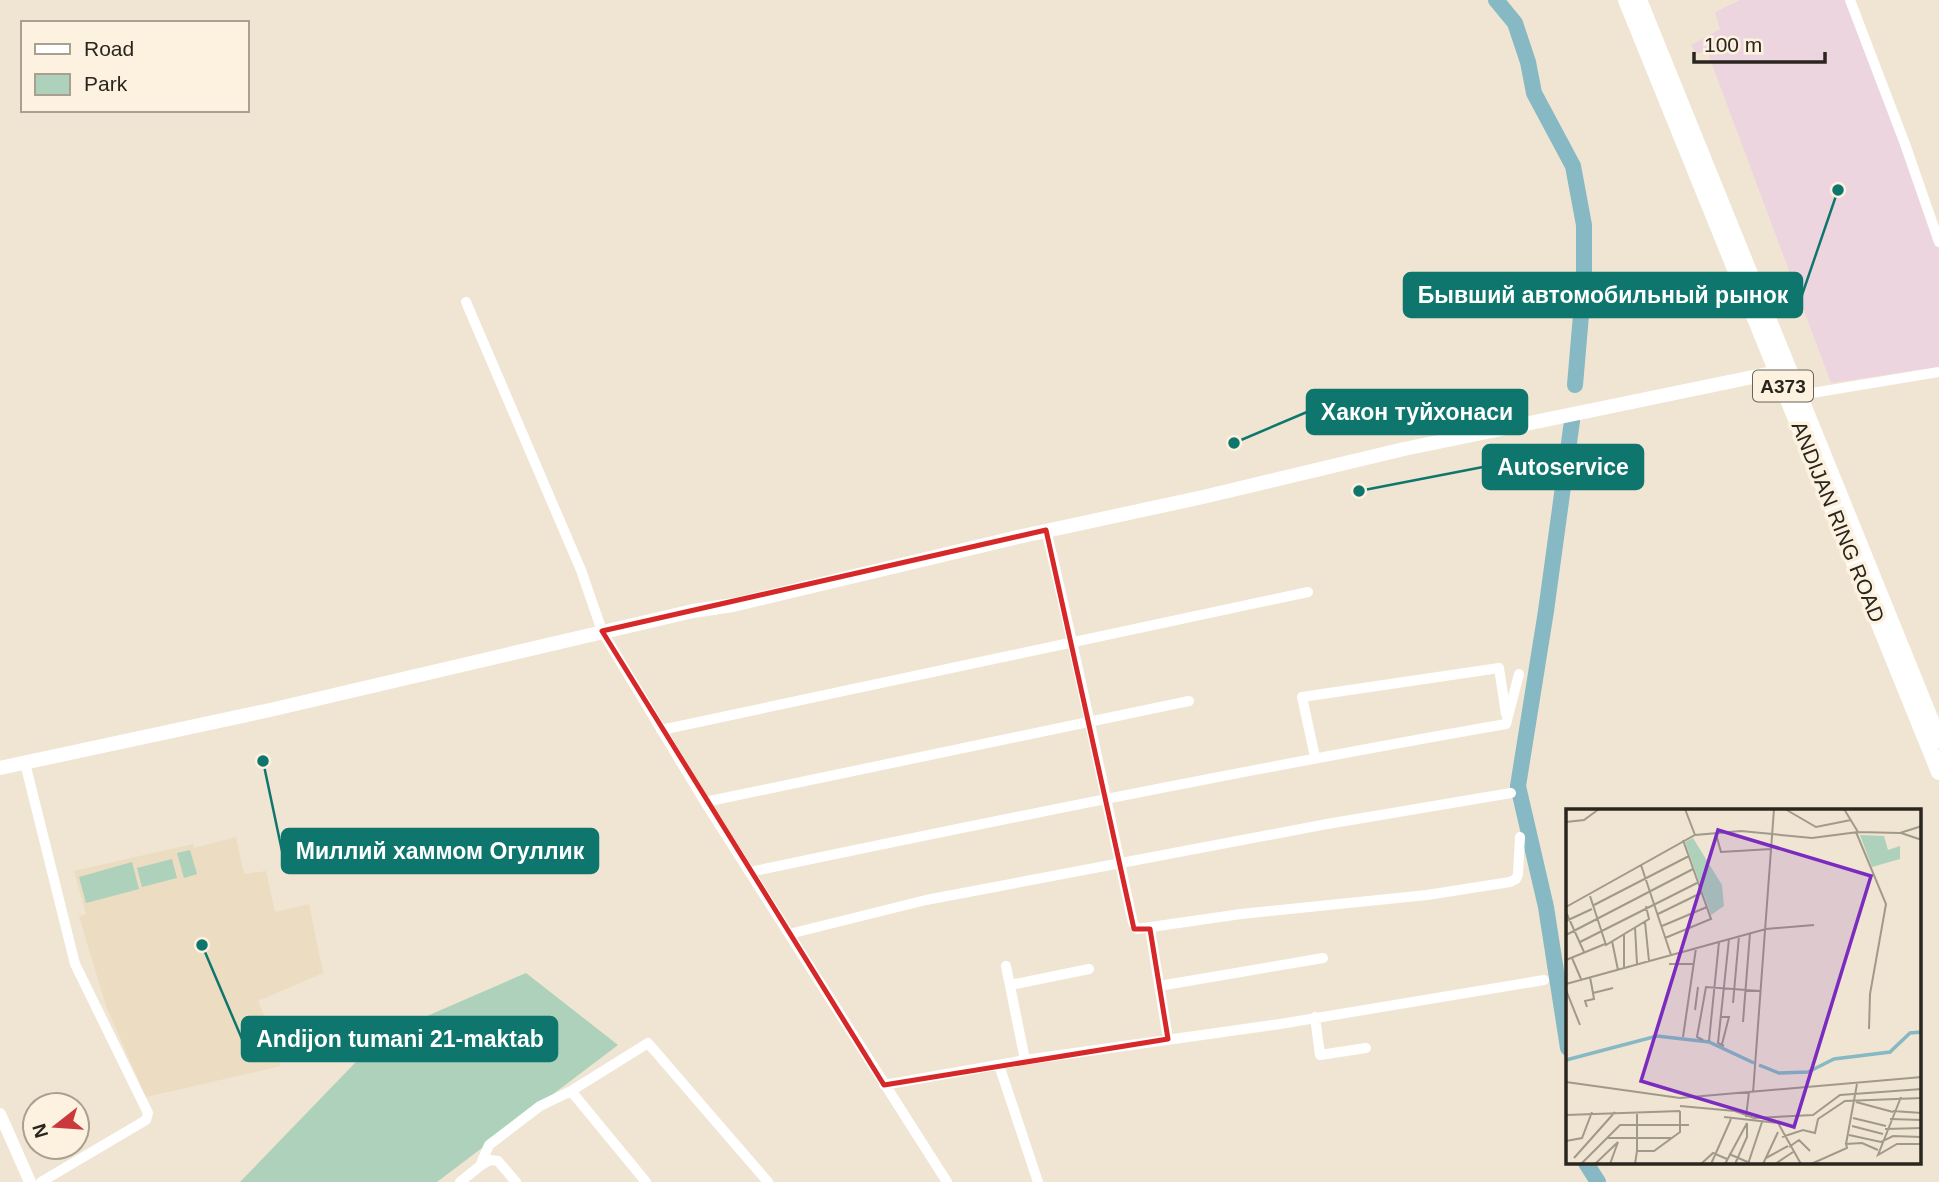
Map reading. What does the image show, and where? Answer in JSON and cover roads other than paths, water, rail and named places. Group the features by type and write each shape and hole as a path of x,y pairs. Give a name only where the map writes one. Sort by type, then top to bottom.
{"highway":[{"name":"ANDIJAN RING ROAD","path":"1626,0 1939,740"},
{"name":"ANDIJAN RING ROAD","path":"1639,0 1782,370"},
{"name":"ANDIJAN RING ROAD","path":"1794,396 1939,772"}],"main road":[{"path":"0,768 284,707 602,631 733,605 1046,530 1203,497 1404,449 1782,370"}],"street":[{"path":"1850,0 1901,132 1939,242"},
{"path":"466,302 581,570 602,631 705,802 947,1182"},
{"path":"1794,396 1939,372"},
{"path":"1046,530 1133,923 1137,929 1241,914 1427,895 1510,882 1516,879 1518,874 1520,837"},
{"path":"661,730 1308,592"},
{"path":"1315,757 1302,697 1499,668 1507,722"},
{"path":"750,872 1105,797 1506,724 1519,674"},
{"path":"705,802 1189,701"},
{"path":"25,763 75,964 148,1113 146,1120 41,1182"},
{"path":"789,934 926,900 1327,824 1511,793"},
{"path":"1150,929 1168,1039"},
{"path":"1159,986 1323,958"},
{"path":"1006,966 1025,1060"},
{"path":"1010,985 1089,969"},
{"path":"884,1085 1025,1060 1544,980"},
{"path":"1315,1017 1320,1055 1366,1048"},
{"path":"480,1166 489,1145 540,1106 571,1091 648,1043 768,1182"},
{"path":"999,1065 1038,1182"},
{"path":"571,1091 646,1182"},
{"path":"0,1114 30,1182"},
{"path":"460,1182 490,1160 498,1161 516,1182"}],"waterway":[{"path":"1496,0 1515,23 1528,62 1534,93 1573,166 1584,225 1584,280 1575,385"},
{"path":"1566,1035 1546,907 1518,786 1572,421"},
{"path":"1587,1164 1598,1182"}],"place":[{"name":"Бывший автомобильный рынок","path":"1838,190"},
{"name":"Хакон туйхонаси","path":"1234,443"},
{"name":"Autoservice","path":"1359,491"},
{"name":"Миллий хаммом Огуллик","path":"263,761"},
{"name":"Andijon tumani 21-maktab","path":"202,945"}]}
